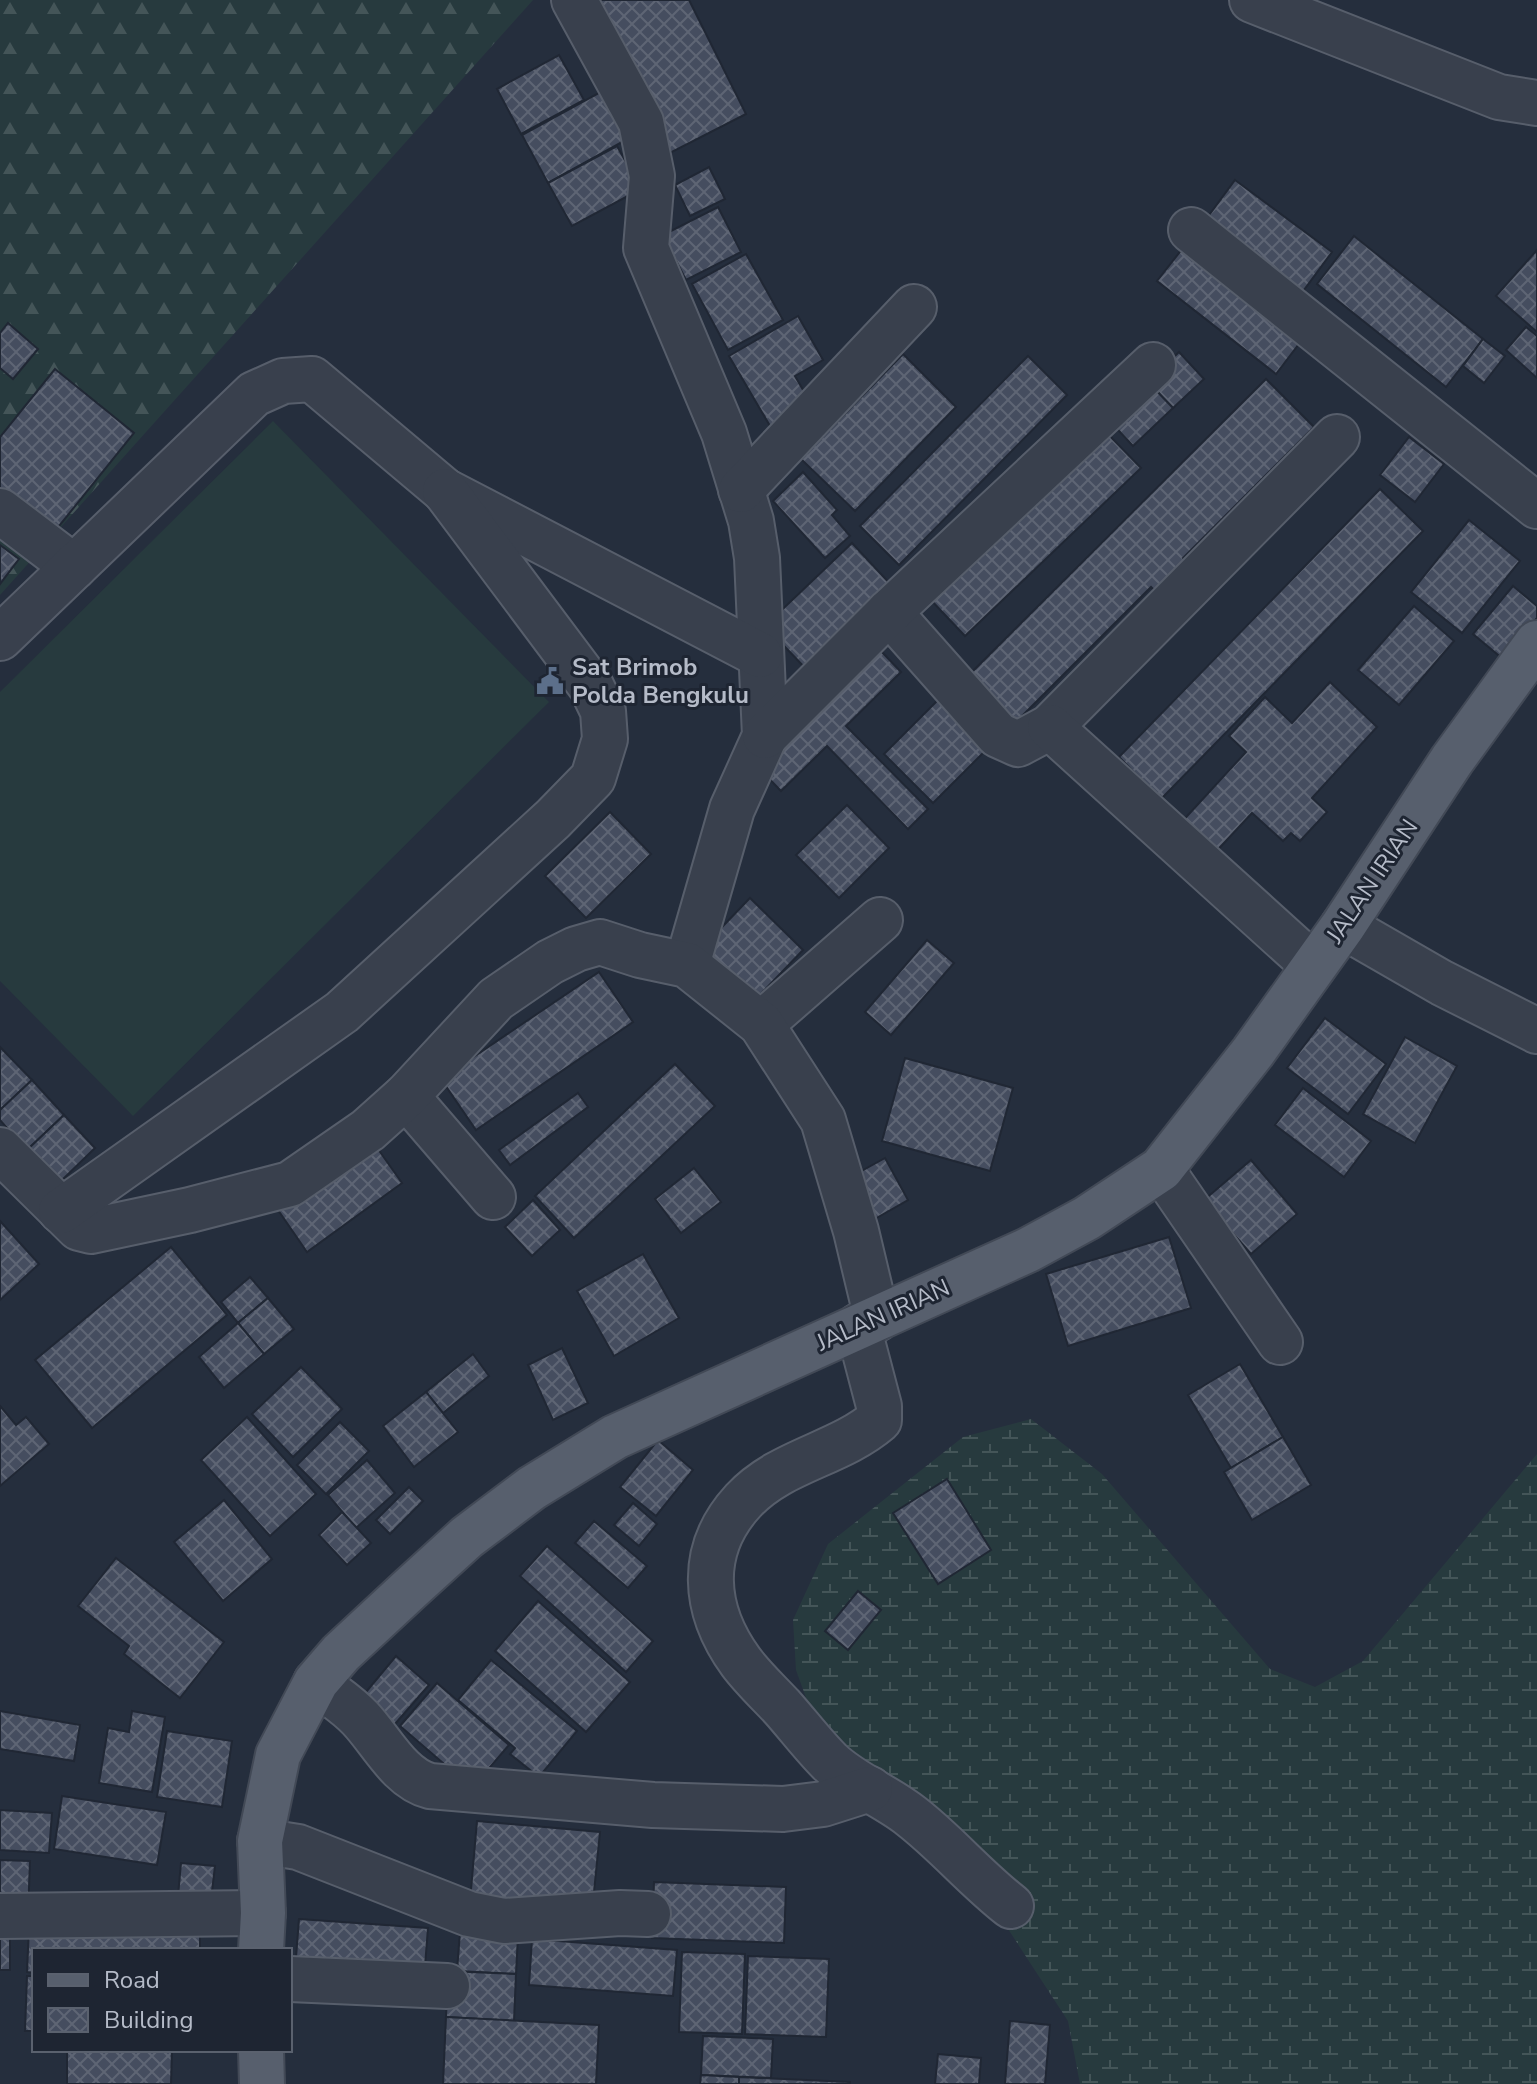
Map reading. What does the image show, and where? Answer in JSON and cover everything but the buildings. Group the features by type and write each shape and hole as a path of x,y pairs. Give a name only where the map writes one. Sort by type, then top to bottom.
{"main road":[{"name":"JALAN IRIAN","path":"262,1931 260,1841 278,1755 316,1682 341,1653 456,1547 532,1488 615,1437 1028,1250 1087,1218 1161,1169 1253,1052 1343,926 1452,760 1537,643"},
{"path":"261,2052 262,2084"}],"street":[{"path":"574,0 641,122 652,176 646,248 724,433 741,490 757,558 765,736"},
{"path":"1252,0 1499,97 1537,103"},
{"path":"1191,230 1537,506"},
{"path":"741,490 914,307"},
{"path":"687,965 732,809 765,736 889,612 1153,365"},
{"path":"0,638 254,394 283,381 312,379 445,491 760,655"},
{"path":"889,612 998,735 1018,744 1050,727 1337,437"},
{"path":"61,1211 342,1012 553,819 593,778 605,739 603,711 591,686 445,491"},
{"path":"0,511 74,567"},
{"path":"1050,727 1314,966"},
{"path":"761,1024 880,920"},
{"path":"1343,926 1442,983 1537,1031"},
{"path":"0,1150 79,1228 91,1231 290,1184 368,1130 406,1096 496,999 576,949 600,942 687,965 761,1024 823,1120 856,1231 879,1420 777,1473 743,1501 722,1532 711,1560 710,1588 715,1612 741,1662 831,1763 912,1816 980,1882 1011,1906"},
{"path":"406,1096 493,1197"},
{"path":"1161,1169 1280,1342"},
{"path":"316,1682 358,1716 405,1772 417,1782 430,1786 653,1805 783,1809 823,1804 870,1789"},
{"path":"260,1841 298,1847 442,1904 504,1921 648,1914"},
{"path":"0,1916 262,1931"},
{"path":"292,1979 447,1986"}],"green space":[{"path":"0,0 533,0 0,595"},
{"path":"273,421 549,702 133,1116 0,981 0,692"},
{"path":"1031,1419 1102,1474 1270,1669 1315,1687 1363,1661 1537,1454 1537,2084 1080,2084 1068,2021 976,1880 809,1706 796,1670 793,1620 828,1544 963,1437"}],"place":[{"name":"Sat Brimob Polda Bengkulu","path":"550,681"}]}
